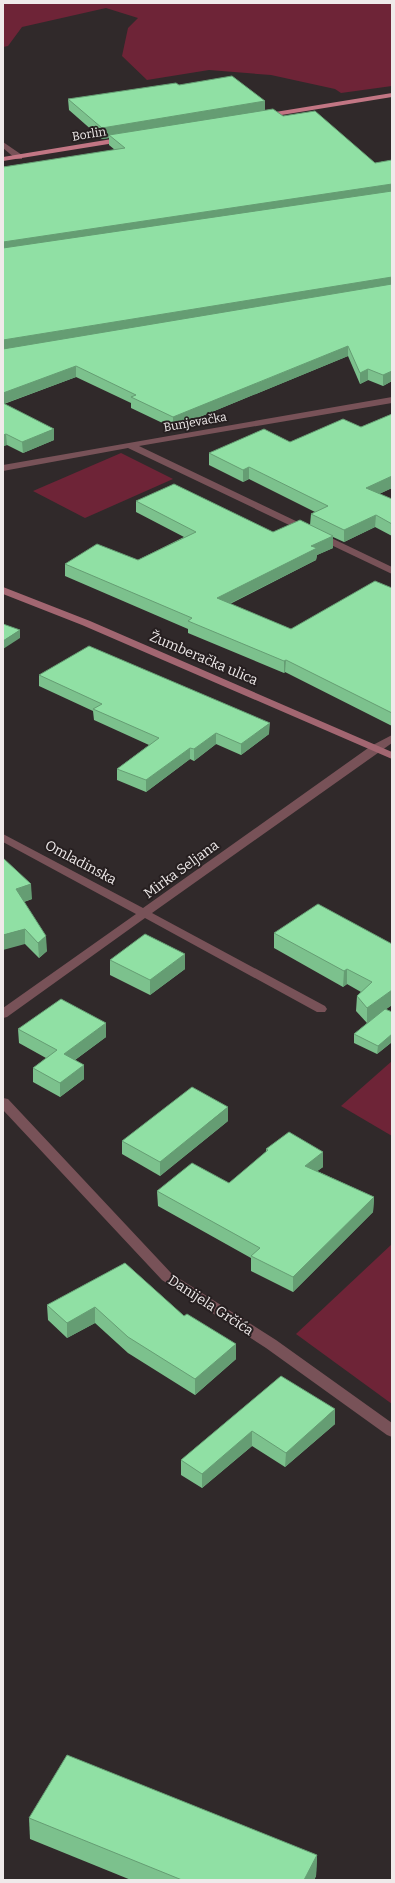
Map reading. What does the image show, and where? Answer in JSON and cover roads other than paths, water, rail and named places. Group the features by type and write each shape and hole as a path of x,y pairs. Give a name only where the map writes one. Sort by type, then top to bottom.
{"main road":[{"path":"252,118 392,95"},
{"name":"Borlin","path":"3,159 136,137"},
{"name":"Žumberačka ulica","path":"3,590 86,623 392,756"}],"street":[{"path":"3,144 19,157"},
{"name":"Bunjevačka","path":"3,468 392,400"},
{"path":"129,445 392,571"},
{"name":"Mirka Seljana","path":"3,1014 375,748 392,738"},
{"name":"Omladinska","path":"3,837 321,1009"},
{"name":"Danijela Grčića","path":"3,1102 167,1277 271,1344 392,1431"}]}
